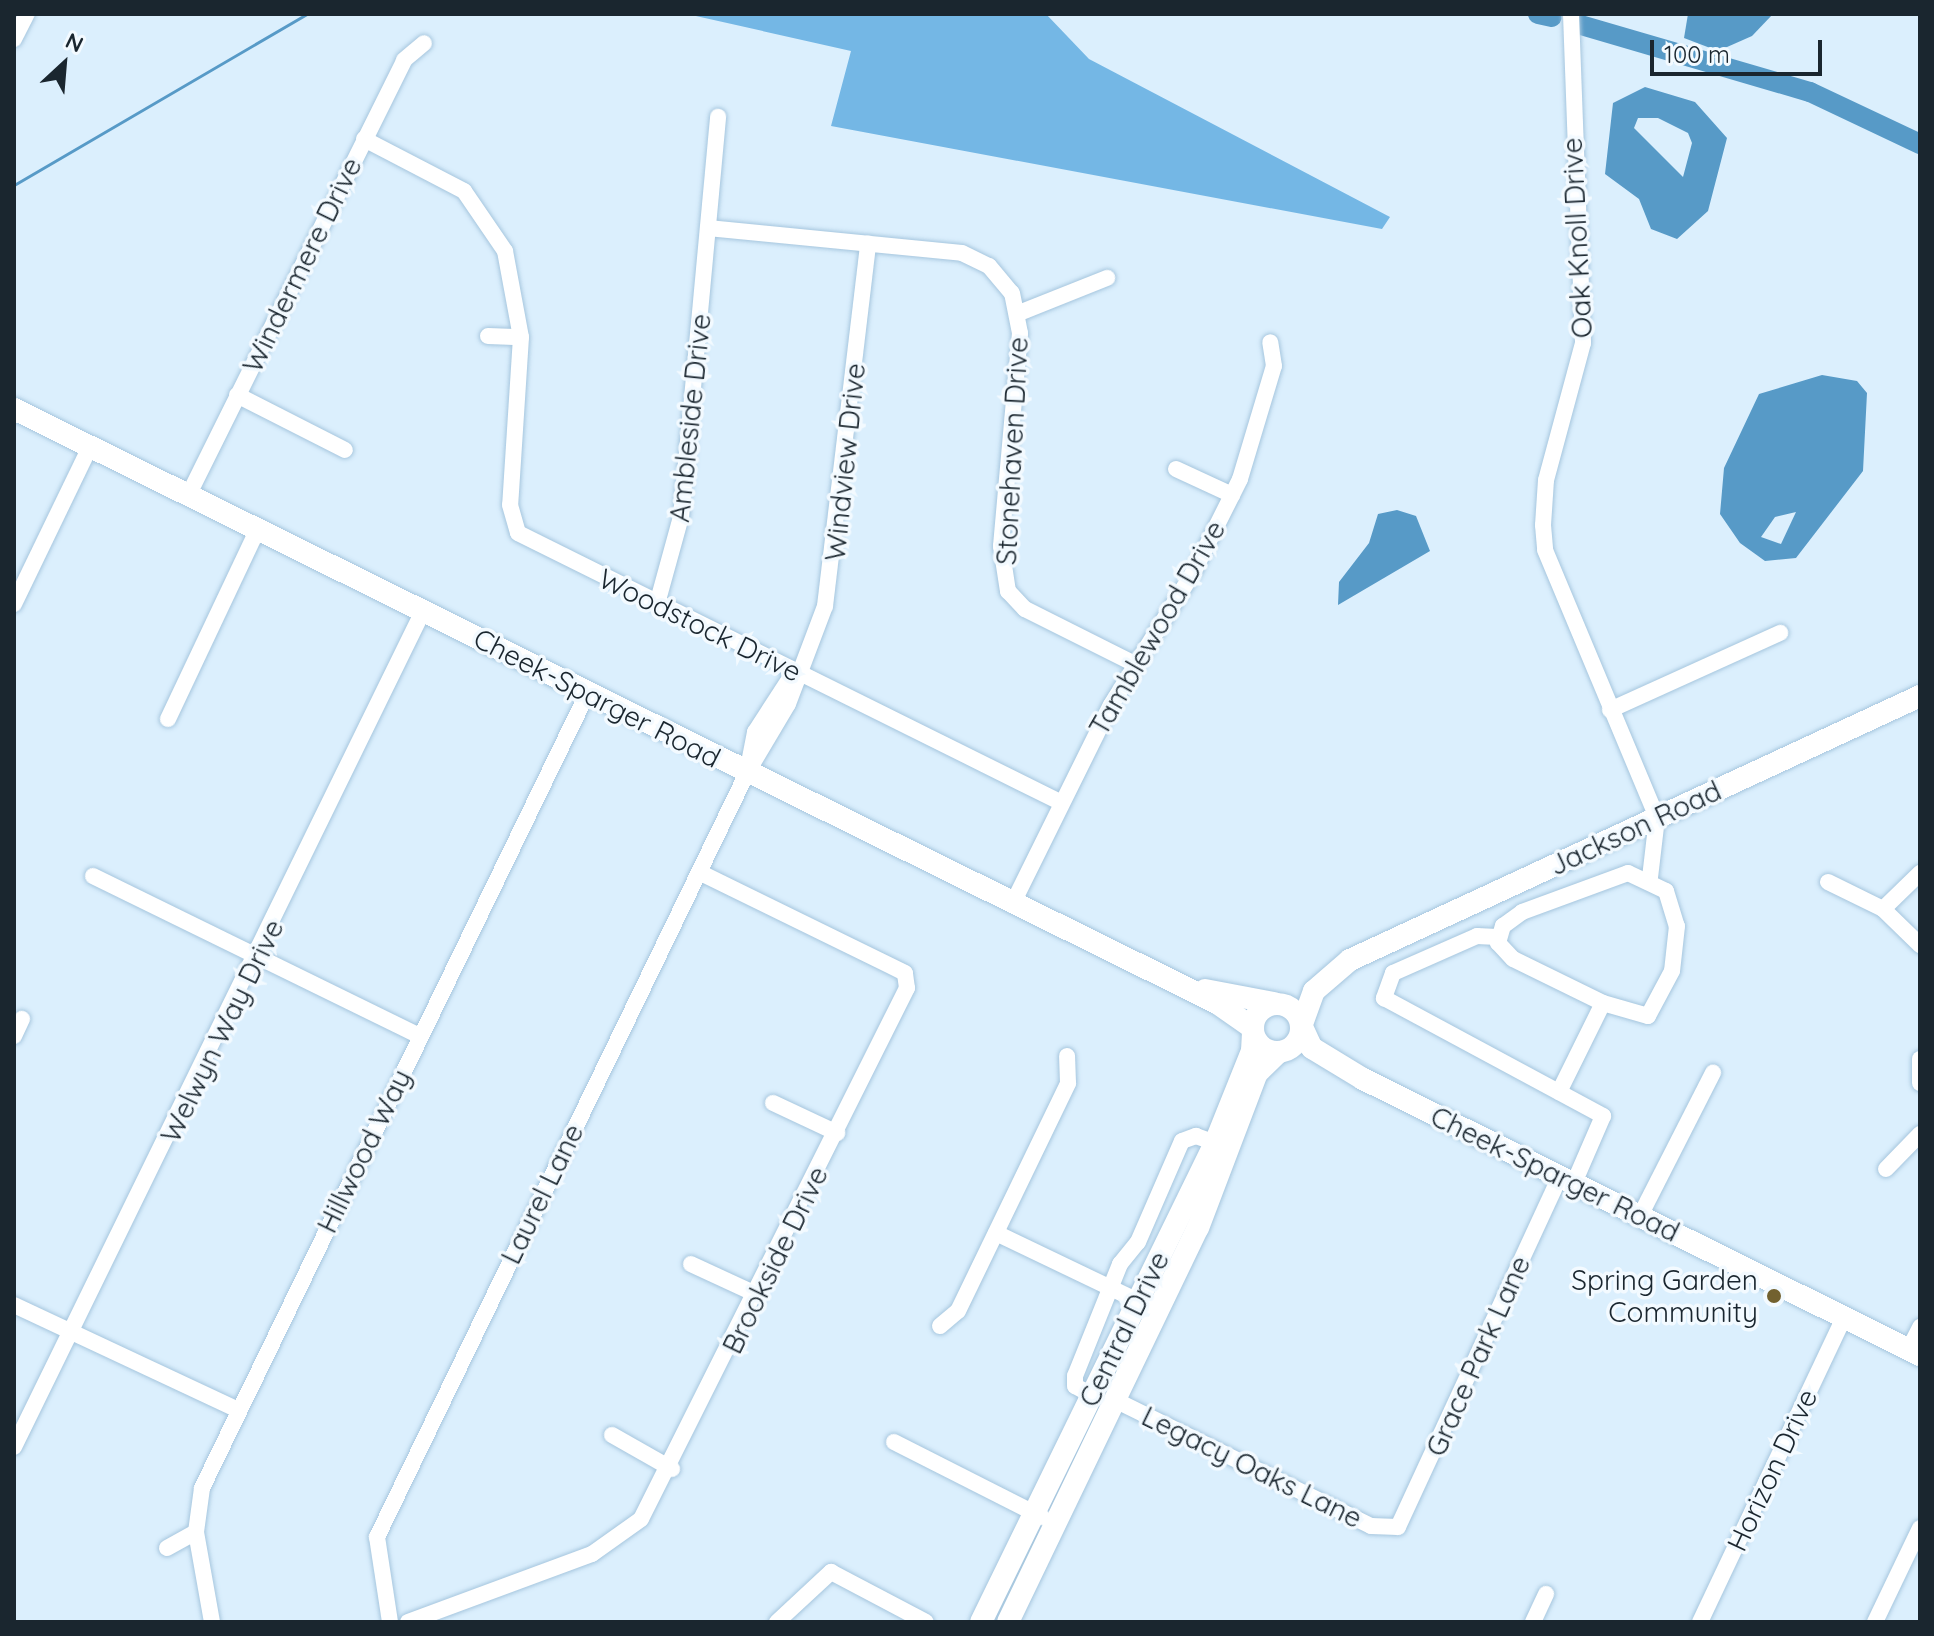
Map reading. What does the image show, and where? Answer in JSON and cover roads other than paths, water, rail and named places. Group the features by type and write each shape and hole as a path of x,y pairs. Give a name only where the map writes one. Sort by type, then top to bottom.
{"main road":[{"name":"Cheek-Sparger Road","path":"14,409 1180,986 1253,1030"},
{"name":"Jackson Road","path":"1276,1003 1318,970 1350,960 1920,696"},
{"name":"Jackson Road","path":"1302,1026 1314,991 1350,960"},
{"name":"Cheek-Sparger Road","path":"1180,986 1276,1003"},
{"path":"1276,1003 1302,1026 1298,1041 1279,1052 1264,1048 1253,1030 1256,1014 1276,1003"},
{"name":"Cheek-Sparger Road","path":"1302,1026 1312,1048 1363,1079 1914,1352"},
{"name":"Central Drive","path":"981,1622 1115,1400 1148,1306 1252,1051 1253,1030"},
{"name":"Cheek-Sparger Road","path":"1279,1052 1363,1079"},
{"name":"Central Drive","path":"1008,1622 1092,1395 1148,1306 1246,1115 1257,1073 1279,1052"},
{"path":"1246,1115 1269,1075 1306,1063"}],"street":[{"path":"14,39 27,14"},
{"name":"Oak Knoll Drive","path":"1571,14 1583,343 1546,480 1545,550 1657,818"},
{"name":"Windermere Drive","path":"189,494 404,60 424,43"},
{"name":"Ambleside Drive","path":"657,604 681,517 718,117"},
{"name":"Woodstock Drive","path":"364,139 441,177 479,207 505,251 521,337 510,505 518,533 1062,803"},
{"name":"Stonehaven Drive","path":"708,228 868,244 979,260 1006,284 1019,313 1001,546 1008,591 1025,609 1135,664"},
{"name":"Windview Drive","path":"747,773 788,704 794,672 825,606 835,562 868,244"},
{"path":"1019,313 1107,278"},
{"path":"488,336 521,337"},
{"name":"Tamblewood Drive","path":"1012,905 1135,664 1232,495 1266,402 1270,342"},
{"path":"237,395 345,450"},
{"path":"14,604 90,447"},
{"path":"1176,469 1232,495"},
{"path":"168,719 258,529"},
{"name":"Welwyn Way Drive","path":"14,1447 75,1334 423,611"},
{"path":"1610,710 1780,633"},
{"name":"Hillwood Way","path":"212,1622 196,1532 202,1488 588,692"},
{"name":"Laurel Lane","path":"390,1622 377,1537 747,773"},
{"path":"1497,937 1513,959 1603,1003 1648,1016 1672,971 1674,913 1650,878 1657,818"},
{"name":"Brookside Drive","path":"408,1622 617,1540 641,1519 672,1469 837,1133 909,977 699,872"},
{"path":"1603,1003 1559,1092 1384,998 1393,973 1477,936 1497,937 1522,912 1628,873 1650,878"},
{"path":"1883,909 1920,873"},
{"path":"93,876 420,1036"},
{"path":"1828,882 1883,909 1920,945"},
{"path":"14,1036 22,1019"},
{"path":"940,1326 958,1311 1068,1083 1067,1056"},
{"path":"1920,1059 1920,1083"},
{"path":"1640,1216 1713,1073"},
{"name":"Grace Park Lane","path":"1390,1530 1406,1518 1567,1180 1605,1119 1559,1092"},
{"path":"773,1103 837,1133"},
{"path":"1886,1169 1920,1134"},
{"path":"1092,1395 1075,1386 1075,1376 1110,1288 1182,1141 1196,1136 1215,1143"},
{"path":"996,1233 1148,1306"},
{"path":"691,1264 758,1295"},
{"path":"14,1305 238,1410"},
{"name":"Horizon Drive","path":"1700,1622 1844,1317"},
{"path":"1914,1352 1920,1327"},
{"name":"Legacy Oaks Lane","path":"1115,1400 1390,1530"},
{"path":"612,1435 672,1469"},
{"path":"894,1442 1044,1518"},
{"path":"1875,1622 1920,1528"},
{"path":"167,1548 196,1532"},
{"path":"777,1622 831,1572 926,1622"},
{"path":"1533,1622 1546,1594"}],"waterway":[{"path":"14,185 307,14"},
{"path":"1538,14 1552,17"},
{"path":"1574,23 1810,92 1920,144"}],"place":[{"name":"Spring Garden Community","path":"1774,1296"}]}
